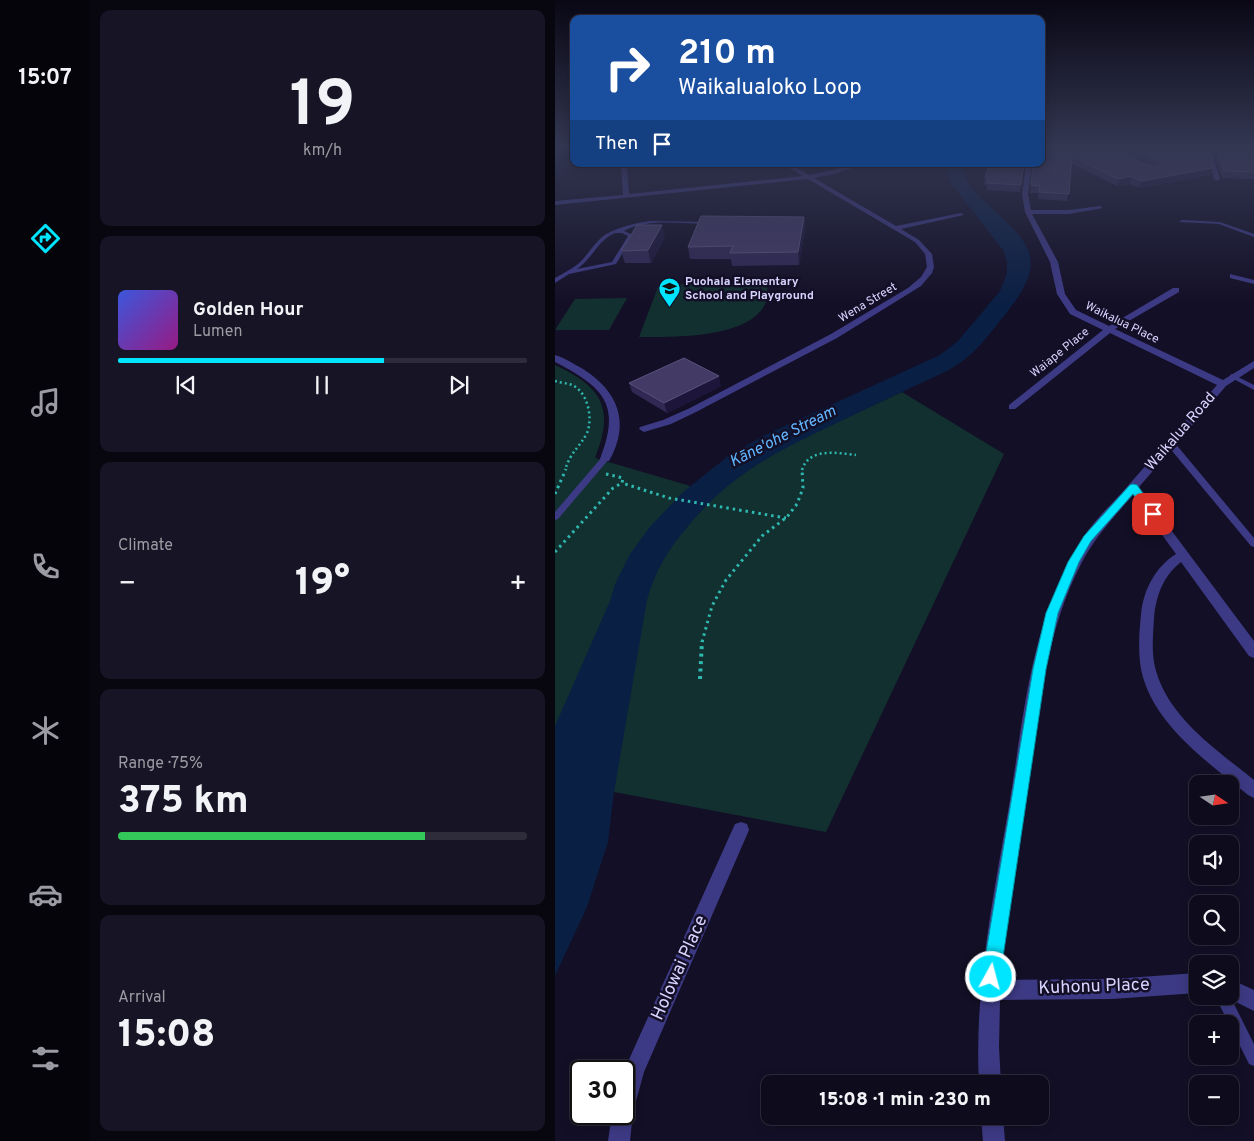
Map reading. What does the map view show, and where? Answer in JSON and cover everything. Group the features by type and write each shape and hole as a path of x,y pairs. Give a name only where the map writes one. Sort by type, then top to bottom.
{"street":[{"path":"555,203 603,198"},
{"name":"Wena Street","path":"644,429 681,416 781,364 859,322 917,286 929,272 931,258 922,245 844,198"},
{"name":"Waikalua Place","path":"1026,198 1028,212 1054,262 1061,294 1073,312 1108,330 1228,380"},
{"path":"1028,212 1069,212 1100,208"},
{"path":"895,228 961,215"},
{"path":"1233,276 1254,282"},
{"name":"Waiape Place","path":"1012,407 1108,330 1176,290"},
{"path":"555,358 587,374 603,389 608,397 612,406 615,423 613,439 605,459"},
{"name":"Waikalua Road","path":"990,1075 988,1022 996,936 1039,669 1052,613 1074,562 1087,539 1228,380 1254,364"},
{"path":"1133,487 1254,652"},
{"path":"1183,555 1173,561 1161,574 1149,604 1145,627 1145,651 1151,682 1166,711 1177,724 1254,790"},
{"name":"Holowai Place","path":"635,1070 741,830"},
{"name":"Kuhonu Place","path":"990,990 1112,989 1189,984"},
{"path":"1239,994 1254,1001"},
{"path":"619,1141 621,1125"},
{"path":"993,1125 994,1141"}],"lane":[{"path":"1182,221 1220,223 1254,236"},
{"path":"555,281 582,263 603,236 630,226 642,224 720,223"},
{"path":"563,274 607,265 616,261 631,236 629,233 620,231"},
{"path":"1228,380 1254,388"},
{"path":"1171,444 1254,544"},
{"path":"555,517 605,459"},
{"path":"1227,1005 1254,1058"}],"path":[{"path":"555,381 569,384 578,389 583,396 590,416 587,432 571,455 565,477 555,494"},
{"path":"700,679 699,663 703,632 715,600 724,584 759,540 794,510 802,494 801,470 805,462 815,456 828,453 856,455"},
{"path":"595,472 617,475 623,478 622,483"},
{"path":"555,552 613,488 622,483 669,498 786,518"}],"green space":[{"path":"767,281 765,304 756,315 743,324 708,334 639,337 658,287 665,285"},
{"path":"627,298 609,330 555,330 575,299"},
{"path":"555,365 584,382 594,391 600,401 604,412 604,425 595,458 687,485 714,496 757,464 804,438 902,392 1004,454 826,832 614,792 555,797"}],"water":[{"name":"Kāne'ohe Stream","path":"963,198 981,198 1023,241 1029,252 1031,264 1028,278 1020,293 980,345 974,352 947,371 797,442 758,464 740,476 706,506 669,551 654,579 647,600 614,792 608,842 587,907 555,976 555,726 610,601 615,584 630,554 649,528 683,492 727,457 763,436 940,355 958,341 1000,291 1007,273 1007,261 1003,250"}],"building":[{"path":"701,216 804,217 798,252 730,253 733,246 688,247"},
{"path":"637,225 662,225 648,250 621,251"},
{"path":"684,358 719,376 664,403 629,383"}],"place":[{"name":"Puohala Elementary School and Playground","path":"669,308"}],"route":[{"path":"991,977 1039,669 1052,613 1061,588 1087,539 1133,487 1153,514"}]}
